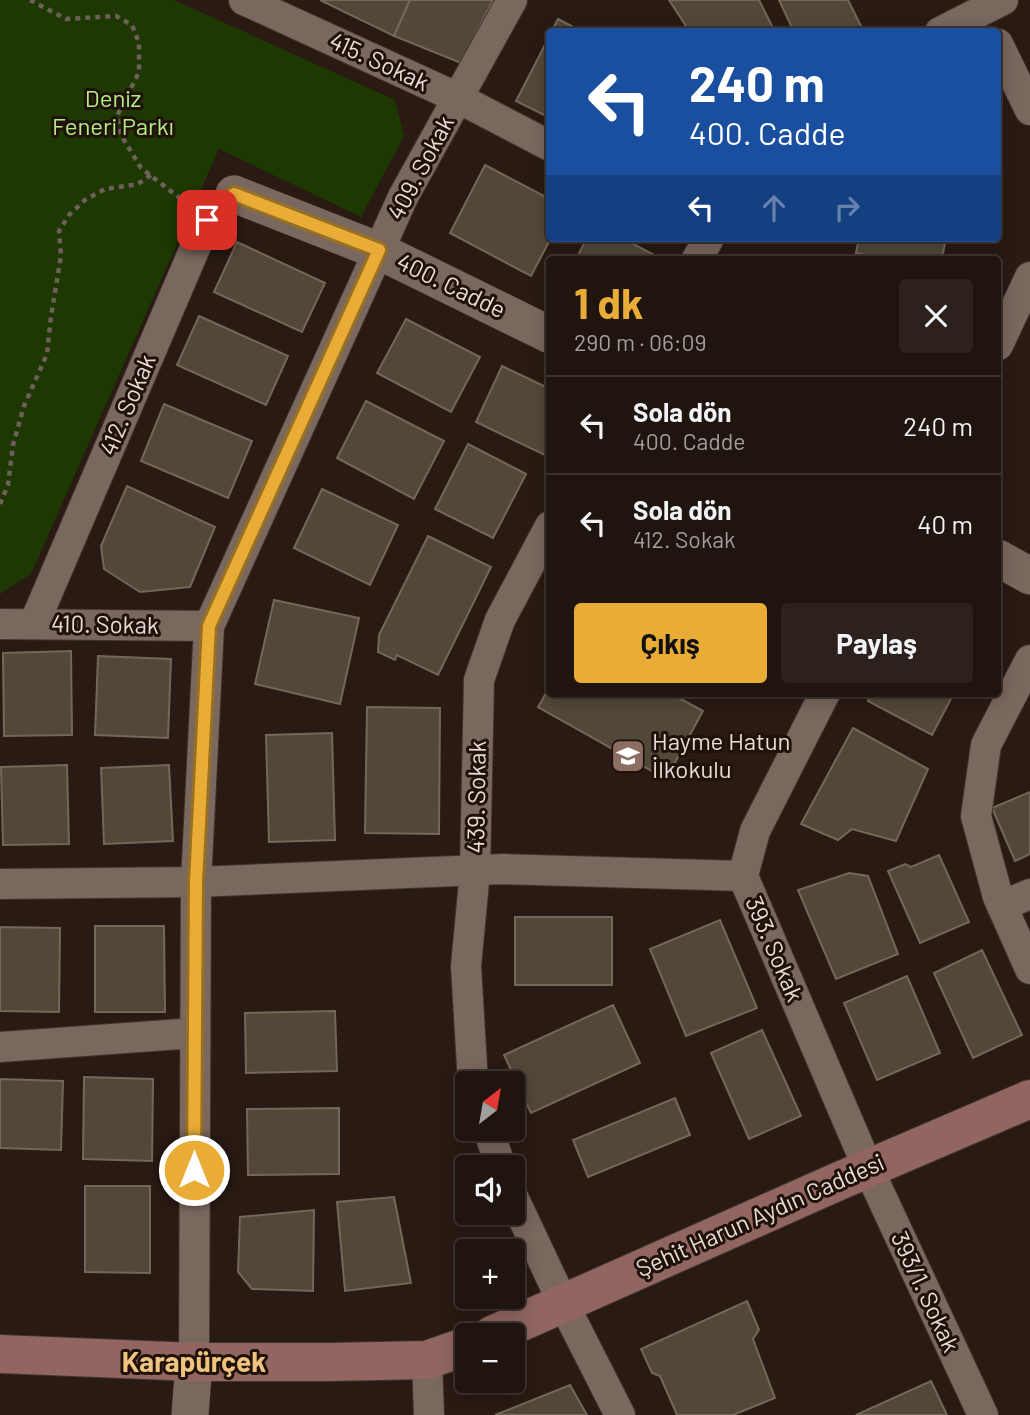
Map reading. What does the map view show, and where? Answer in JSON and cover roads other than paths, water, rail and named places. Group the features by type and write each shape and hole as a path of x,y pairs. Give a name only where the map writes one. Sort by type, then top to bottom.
{"main road":[{"name":"Şehit Harun Aydın Caddesi","path":"519,1323 1030,1099"},
{"path":"0,1354 194,1362 427,1360 455,1350"}],"street":[{"name":"415. Sokak","path":"244,0 458,98 546,144"},
{"name":"409. Sokak","path":"194,1362 196,882 209,626 403,197 512,0"},
{"path":"949,28 988,11"},
{"path":"1001,50 1030,110"},
{"name":"400. Cadde","path":"234,194 379,250 546,333"},
{"name":"412. Sokak","path":"34,624 207,220 234,194"},
{"path":"1001,339 1030,277"},
{"name":"439. Sokak","path":"472,1071 466,966 475,871 479,680 500,620 546,534"},
{"path":"1001,560 1030,576"},
{"name":"410. Sokak","path":"0,624 209,626"},
{"path":"1030,660 986,745 976,816 1002,906 1030,969"},
{"name":"393. Sokak","path":"823,697 755,831 743,876 868,1168"},
{"path":"0,884 196,882 503,869 743,876"},
{"path":"1002,906 1030,894"},
{"path":"0,1047 195,1033"},
{"name":"393/1. Sokak","path":"868,1168 983,1415"},
{"path":"525,1222 620,1415"},
{"path":"427,1360 429,1415"},
{"path":"190,1415 194,1362"}],"place":[{"name":"Hayme Hatun İlkokulu","path":"628,756"}],"district":[{"name":"Karapürçek","path":"194,1362"}],"park label":[{"name":"Deniz Feneri Parkı","path":"113,113"}]}
